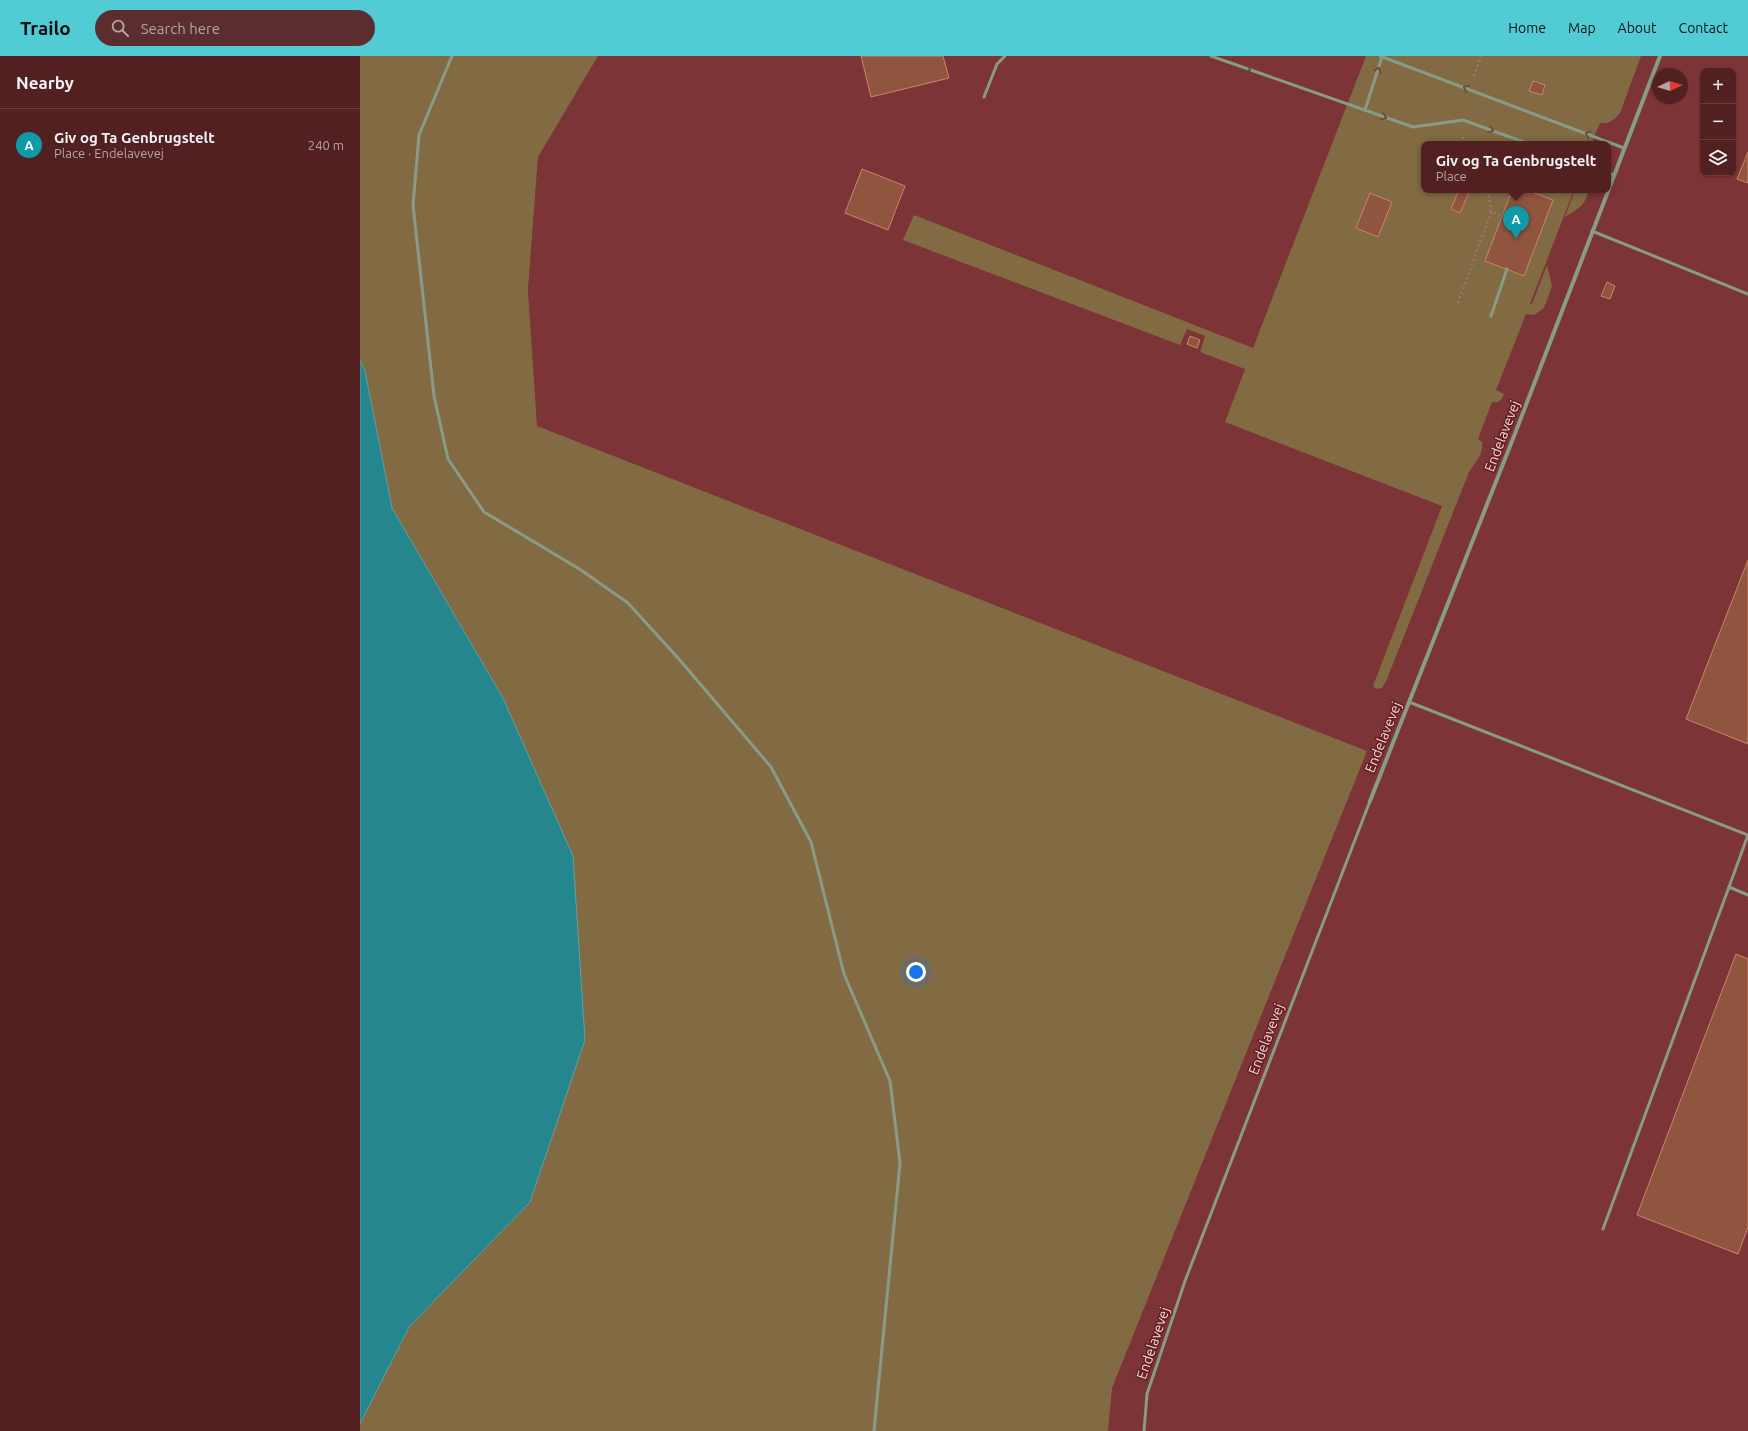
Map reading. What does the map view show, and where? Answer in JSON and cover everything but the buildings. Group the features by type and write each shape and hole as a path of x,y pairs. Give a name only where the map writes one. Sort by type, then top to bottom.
{"street":[{"name":"Endelavevej","path":"1611,183 1660,56"},
{"name":"Endelavevej","path":"1370,800 1607,193"}],"lane":[{"path":"452,56 419,135 413,205 434,396 448,459 484,512 581,570 628,603 678,658 771,767 810,842 844,974 890,1081 900,1163 874,1431"},
{"path":"984,97 997,64 1005,56"},
{"path":"1211,56 1412,127 1463,120 1521,141"},
{"path":"1365,110 1381,56 1606,141"},
{"path":"1611,143 1624,148"},
{"path":"1592,231 1748,294"},
{"path":"1491,316 1508,269"},
{"path":"1409,702 1748,835 1603,1229"},
{"name":"Endelavevej","path":"1144,1431 1147,1394 1185,1281 1370,800"},
{"path":"1729,887 1748,895"}],"path":[{"path":"1458,303 1491,212 1488,193"},
{"path":"1491,212 1502,217"}],"shaded area":[{"path":"360,56 598,56 538,157 528,290 537,426 1367,751 1112,1388 1108,1431 360,1431 360,1424 409,1327 530,1202 503,698 392,508 365,371 360,360"},
{"path":"598,56 1748,56 1748,1431 1108,1431 1112,1388 537,426 528,290 538,157"},
{"path":"1366,56 1641,56 1620,113 1611,121 1600,123 1592,141 1421,141 1421,193 1573,193 1530,304 1532,304 1547,265 1552,286 1544,308 1534,315 1526,314 1496,390 1504,394 1498,401 1492,402 1478,439 1482,442 1482,450 1469,472 1387,679 1382,688 1376,689 1373,686 1442,506 1225,422 1245,369 1200,352 1205,336 1187,329 1180,345 903,240 914,215 1253,348"},
{"path":"1574,193 1587,193 1586,200 1565,217"}],"water":[{"path":"360,360 365,371 392,508 503,698 573,856 585,1040 530,1202 409,1327 360,1424"}],"place":[{"name":"Giv og Ta Genbrugstelt","path":"1516,239"}]}
